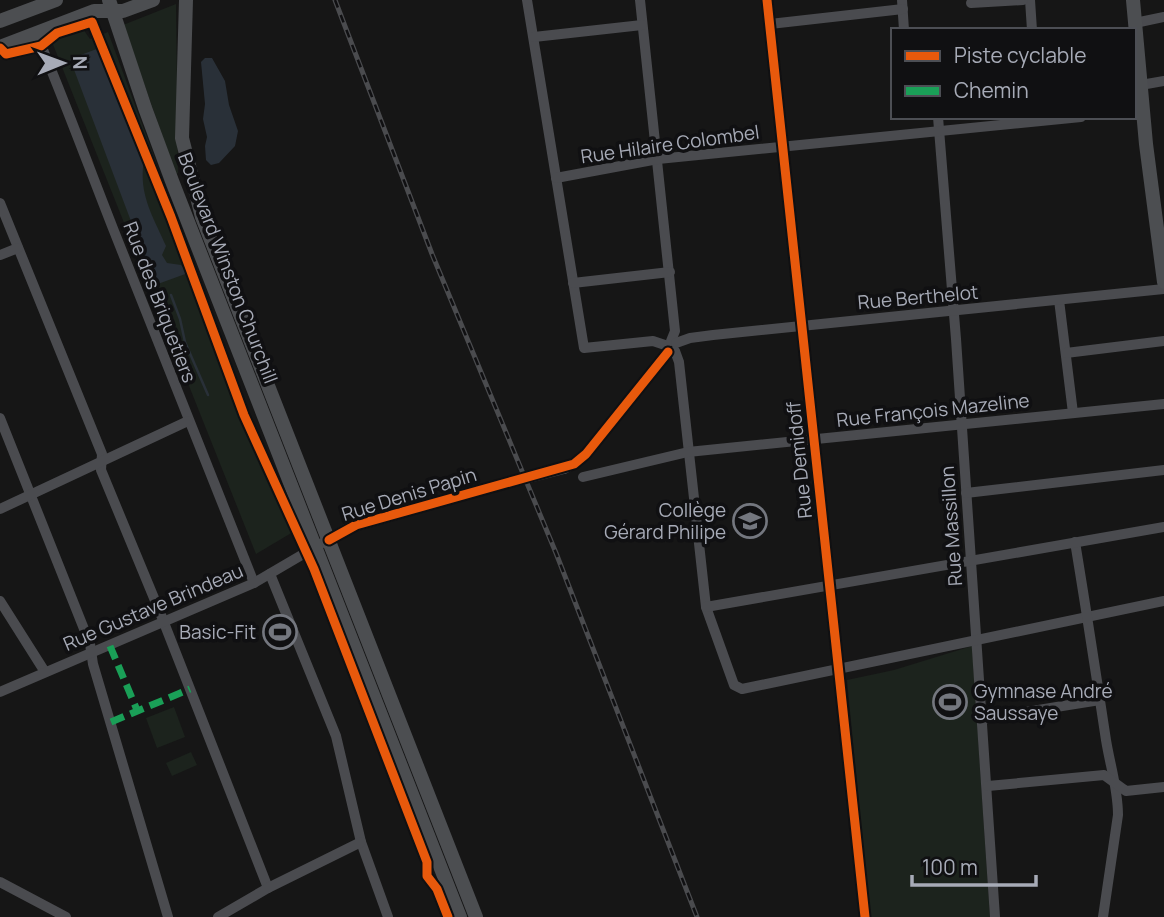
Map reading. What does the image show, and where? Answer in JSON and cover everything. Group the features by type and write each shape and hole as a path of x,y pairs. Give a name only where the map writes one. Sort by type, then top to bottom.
{"main road":[{"path":"0,21 56,0"},
{"path":"0,47 110,6 123,11 153,0"},
{"name":"Boulevard Winston Churchill","path":"186,0 182,138 192,184 460,917"},
{"path":"1133,0 1135,28"},
{"name":"Boulevard Winston Churchill","path":"110,6 172,181 476,917"},
{"path":"1136,33 1141,85 1139,112 1160,213 1164,282"}],"street":[{"path":"527,0 573,283 670,272"},
{"path":"640,0 670,272 675,331 671,346 679,362 706,607 734,685 742,689 1164,601"},
{"name":"Rue Demidoff","path":"767,0 865,917"},
{"path":"971,3 1023,0"},
{"path":"1030,0 1032,28"},
{"path":"770,24 902,5 904,28"},
{"path":"1135,23 1164,17"},
{"path":"534,37 642,24"},
{"name":"Rue des Briquetiers","path":"36,33 57,79 80,146 254,583"},
{"path":"1141,85 1164,81"},
{"name":"Rue Massillon","path":"938,119 988,786 995,917"},
{"name":"Rue Hilaire Colombel","path":"556,178 658,159 940,133 1038,119"},
{"path":"0,203 102,454 101,470 268,888"},
{"path":"0,255 18,248"},
{"name":"Rue Berthelot","path":"573,283 584,348 653,341 671,346 690,338 1164,289"},
{"path":"1059,300 1073,413"},
{"path":"1066,353 1164,341"},
{"name":"Rue Denis Papin","path":"323,544 356,525 564,469 574,464 586,454 671,346"},
{"name":"Rue François Mazeline","path":"583,477 688,452 1164,404"},
{"path":"0,418 90,644 167,917"},
{"path":"0,509 188,421"},
{"path":"966,492 1164,470"},
{"path":"706,607 1164,527"},
{"path":"1075,542 1110,767 1116,783 1118,815 1103,917"},
{"name":"Rue Gustave Brindeau","path":"0,692 254,583 323,544"},
{"path":"270,574 336,736 361,842 388,917"},
{"path":"0,601 46,672"},
{"path":"982,719 1100,700"},
{"path":"988,786 1104,775 1126,791 1164,787"},
{"path":"218,917 268,888 361,842"},
{"path":"0,881 66,917"}],"shaded area":[{"path":"176,4 178,173 176,174 123,25"},
{"path":"83,29 90,39 108,32 293,532 256,554 52,42"},
{"path":"102,47 144,160 145,194 166,246 162,255 167,263 181,265 188,273 155,285 70,59"},
{"path":"205,58 212,58 225,81 229,105 238,131 235,146 219,163 211,165 206,160 207,137 203,119 205,104 201,62"},
{"path":"972,646 990,917 870,917 847,680 894,670"},
{"path":"174,707 185,737 157,748 146,718"},
{"path":"191,752 197,765 172,776 166,763"}],"waterway":[{"path":"171,295 185,342 208,395"}],"railway":[{"path":"335,0 432,254 556,553 697,917"}],"marked path":[{"path":"110,646 137,710"},
{"path":"111,722 190,689"}],"cycle path":[{"path":"767,0 865,917"},
{"path":"0,48 6,54 41,46 57,33 92,22 171,217 244,415 314,569 427,862 427,876 437,889 448,917"},
{"path":"329,540 356,525 574,464 586,454 668,352"}],"place":[{"name":"Collège Gérard Philipe","path":"750,521"},
{"name":"Basic-Fit","path":"280,632"},
{"name":"Gymnase André Saussaye","path":"950,702"}]}
